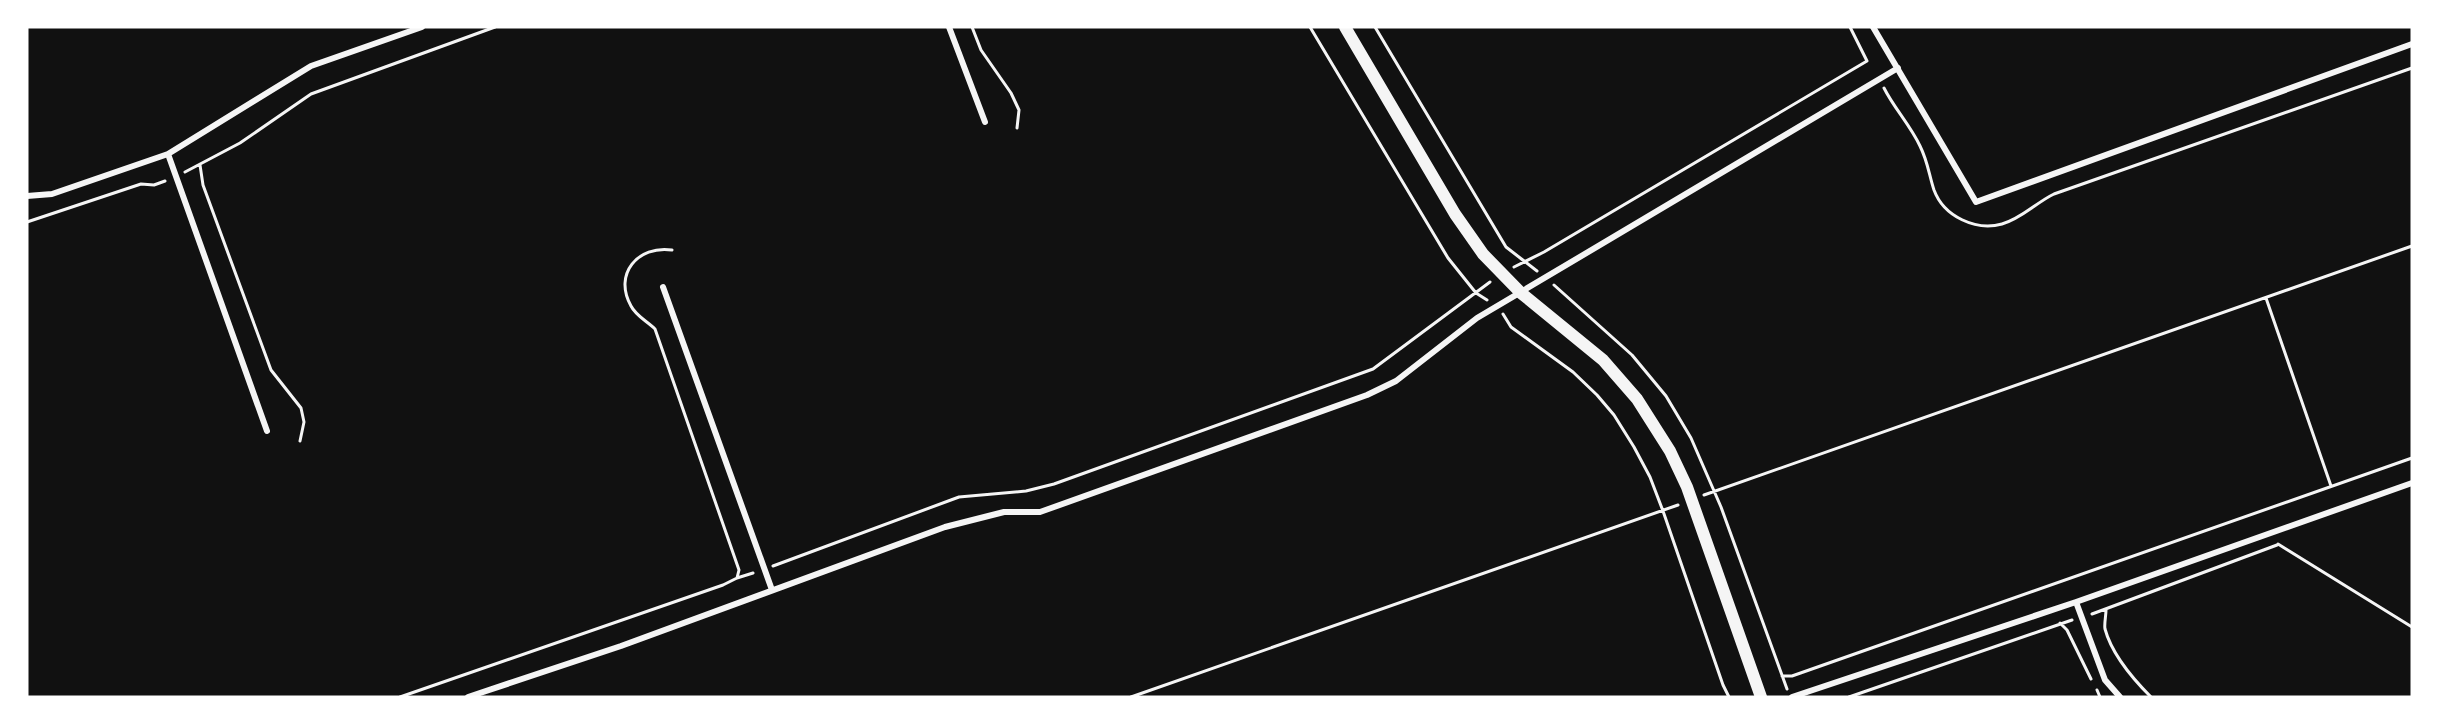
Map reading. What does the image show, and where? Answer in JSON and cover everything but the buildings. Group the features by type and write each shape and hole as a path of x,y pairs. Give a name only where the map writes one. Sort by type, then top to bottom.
{"main road":[{"path":"1345,27 1455,214 1483,254 1521,293 1603,360 1637,399 1670,451 1691,499 1761,697"}],"street":[{"path":"27,196 52,194 168,154 311,66 422,27"},
{"path":"949,27 985,122"},
{"path":"1873,27 1976,202 2412,44"},
{"path":"468,697 621,646 945,527 1004,512 1040,512 1367,395 1396,381 1477,318 1898,68"},
{"path":"168,154 267,431"},
{"path":"663,287 771,590"},
{"path":"1792,697 2076,602 2412,483"},
{"path":"2076,602 2105,680 2120,697"}],"path":[{"path":"27,222 141,184 154,185 200,165 240,143 311,94 495,27"},
{"path":"972,27 981,50 1011,93 1019,110 1017,128"},
{"path":"1310,27 1448,258 1476,293 1496,307 1511,327 1573,372 1614,415 1650,477 1728,696"},
{"path":"400,697 723,585 959,497 1026,491 1054,484 1373,369 1501,273 1544,252 1867,61 1850,27"},
{"path":"200,165 203,185 271,370 301,408 304,422 300,441"},
{"path":"1131,697 2412,246"},
{"path":"672,250 653,250 639,258 628,269 624,280 626,292 631,306 655,329 739,570 737,578"},
{"path":"2266,298 2331,487"},
{"path":"1782,676 1792,676 2412,458"},
{"path":"1849,697 2060,623 2106,610 2272,548 2284,540"},
{"path":"2278,544 2412,627"},
{"path":"2106,610 2105,628 2114,647 2126,668 2151,697"},
{"path":"2060,623 2067,630 2100,697"}]}
